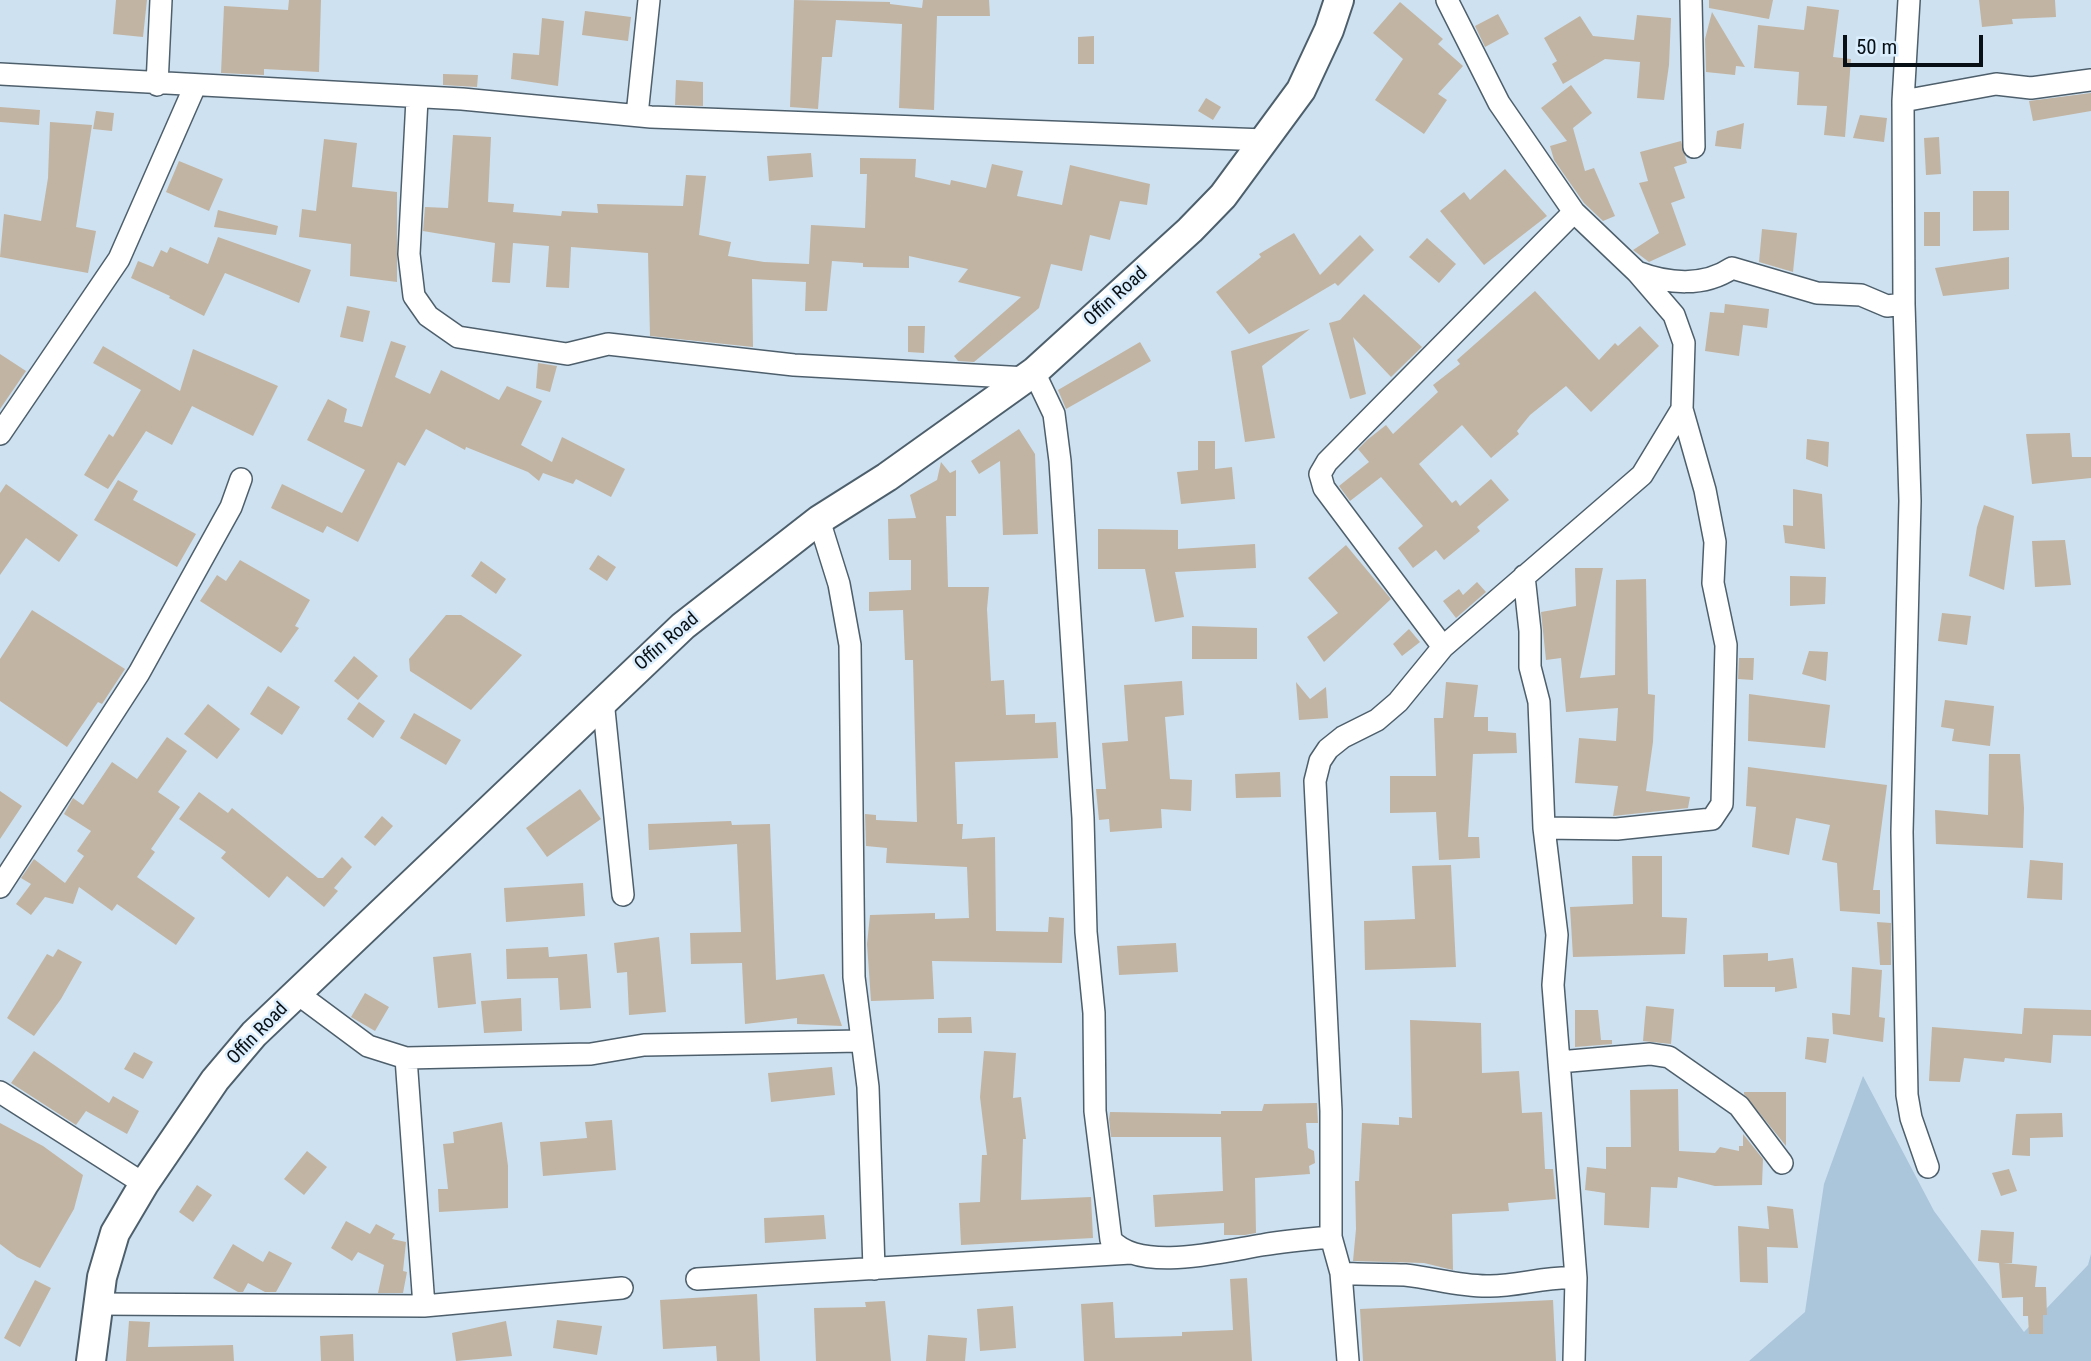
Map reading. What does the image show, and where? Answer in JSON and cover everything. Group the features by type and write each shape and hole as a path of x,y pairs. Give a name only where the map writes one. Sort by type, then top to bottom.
{"street":[{"path":"157,85 161,0"},
{"path":"637,115 649,0"},
{"name":"Offin Road","path":"91,1361 102,1277 115,1233 144,1184 215,1080 254,1034 682,626 819,520 887,477 1030,375 1190,230 1223,196 1301,90 1329,30 1339,0"},
{"path":"1447,0 1499,103 1574,212 1637,272 1674,315 1684,343 1682,410 1715,542 1713,583 1726,645 1722,804 1712,819 1617,829 1544,828"},
{"path":"1691,0 1694,147"},
{"path":"1909,0 1903,101 1903,335 1910,501 1902,832 1907,1095 1911,1118 1928,1167"},
{"path":"0,74 157,85 462,99 637,115 1265,140"},
{"path":"1903,101 1996,84 2031,88 2091,80"},
{"path":"0,434 119,259 195,86"},
{"path":"417,99 409,254 414,296 428,316 458,337 567,355 608,344 794,365 1030,375 1054,414 1060,461 1083,818 1086,932 1094,1013 1095,1111 1111,1240 1116,1246 1132,1253"},
{"path":"1443,647 1324,488 1320,474 1327,462 1574,212"},
{"path":"1637,272 1662,279 1696,282 1719,276 1732,268 1817,293 1861,295 1887,306 1904,304"},
{"path":"1348,1361 1341,1273 1331,1237 1331,1111 1315,780 1320,761 1328,748 1343,737 1377,720 1398,702 1443,647 1642,475 1682,410"},
{"path":"0,887 139,673 231,507 241,479"},
{"path":"819,520 839,584 850,645 854,977 860,1041 868,1087 874,1269"},
{"path":"1524,576 1531,631 1530,667 1539,702 1542,729 1544,828 1558,935 1553,985 1576,1278 1574,1361"},
{"path":"603,700 623,895"},
{"path":"298,994 368,1046 406,1058 591,1054 644,1045 860,1041"},
{"path":"1559,1062 1650,1054 1669,1057 1739,1107 1782,1163"},
{"path":"406,1058 424,1306"},
{"path":"0,1092 144,1184"},
{"path":"696,1279 1132,1253 1194,1257 1263,1244 1331,1237"},
{"path":"1341,1273 1379,1277 1403,1275 1459,1285 1489,1286 1560,1277 1576,1278"},
{"path":"97,1304 424,1306 622,1288"}],"shaded area":[{"path":"1863,1076 1934,1211 2024,1332 2088,1265 2091,1254 2091,1361 1749,1361 1805,1312 1824,1184"}],"building":[{"path":"116,0 147,0 143,37 113,34"},
{"path":"289,0 321,0 319,72 264,69 264,75 221,73 224,6 288,10"},
{"path":"794,0 890,2 922,8 923,0 989,0 990,16 937,16 934,110 899,108 902,24 836,20 832,57 822,57 818,109 790,107"},
{"path":"1709,0 1773,0 1769,19 1709,8"},
{"path":"1979,0 2055,0 2056,17 2012,19 2013,24 1982,27"},
{"path":"1400,2 1443,39 1438,44 1463,66 1438,94 1447,100 1424,134 1375,100 1403,59 1373,33"},
{"path":"1807,6 1839,10 1833,57 1851,59 1845,137 1824,135 1827,106 1797,105 1799,72 1754,68 1758,25 1804,30"},
{"path":"585,11 631,17 628,41 582,35"},
{"path":"1712,12 1745,67 1736,66 1735,75 1706,72 1705,39"},
{"path":"1498,14 1509,34 1485,47 1475,26"},
{"path":"1637,15 1671,18 1664,100 1637,98 1640,62 1605,59 1563,84 1552,64 1557,61 1544,38 1580,16 1593,36 1634,40"},
{"path":"542,18 564,21 558,86 511,79 513,53 539,55"},
{"path":"1094,36 1094,64 1078,64 1078,37"},
{"path":"443,74 478,75 477,87 443,85"},
{"path":"676,80 703,82 703,106 675,105"},
{"path":"1571,85 1592,113 1573,128 1585,171 1594,168 1615,216 1603,221 1584,203 1554,160 1550,146 1567,141 1541,108"},
{"path":"2091,93 2091,111 2033,121 2029,101"},
{"path":"1206,98 1221,107 1213,120 1198,111"},
{"path":"0,107 40,110 39,125 0,122"},
{"path":"96,111 114,113 112,131 93,129"},
{"path":"1860,115 1887,118 1884,142 1853,138"},
{"path":"50,122 92,125 76,227 96,231 88,273 0,257 4,214 41,221 48,178"},
{"path":"1744,123 1741,149 1715,146 1717,131"},
{"path":"453,135 491,137 488,202 514,204 513,212 561,216 562,211 598,213 597,204 683,206 686,175 706,176 699,235 731,242 728,256 764,262 809,264 811,225 865,228 867,174 860,174 860,158 916,159 915,177 950,185 951,180 986,188 992,164 1023,171 1017,196 1062,205 1070,165 1150,184 1147,205 1120,201 1110,240 1090,235 1082,271 1051,264 1039,308 974,362 958,361 954,356 1021,297 958,282 968,269 909,256 909,268 863,267 863,263 832,261 827,311 805,311 806,282 752,279 753,347 650,336 648,253 571,247 569,288 546,287 549,246 513,243 510,283 492,282 495,243 423,231 425,207 448,208"},
{"path":"1939,137 1941,174 1926,175 1924,138"},
{"path":"324,139 357,143 352,187 397,192 397,282 350,276 351,244 299,237 302,209 316,211"},
{"path":"1681,141 1687,163 1674,167 1685,198 1671,203 1686,245 1649,262 1633,250 1659,233 1639,183 1648,181 1640,152"},
{"path":"811,153 813,177 769,181 767,156"},
{"path":"179,161 223,179 209,211 166,192"},
{"path":"1505,169 1547,216 1484,265 1440,211 1464,192 1470,200"},
{"path":"1973,191 2009,191 2009,230 1973,231"},
{"path":"218,210 278,226 276,235 214,227"},
{"path":"1924,212 1940,212 1940,246 1924,246"},
{"path":"1762,229 1797,233 1793,272 1759,262"},
{"path":"1294,233 1320,275 1360,235 1374,250 1338,286 1335,283 1249,334 1216,292 1261,257 1259,254"},
{"path":"218,237 311,270 299,303 225,273 204,316 131,278 138,261 153,267 161,250 167,253 170,247 208,264"},
{"path":"1427,238 1456,264 1439,283 1409,257"},
{"path":"2009,257 2009,289 1943,296 1935,268"},
{"path":"1535,291 1599,360 1615,343 1618,346 1640,326 1659,346 1591,412 1566,386 1530,415 1517,431 1519,434 1491,458 1462,425 1419,464 1452,503 1456,500 1460,506 1491,479 1509,500 1477,527 1480,531 1444,560 1436,550 1413,568 1398,548 1423,526 1381,477 1350,501 1339,486 1369,462 1358,449 1367,440 1386,425 1393,434 1438,392 1433,385 1460,364 1457,360"},
{"path":"1364,294 1422,347 1391,377 1353,337 1366,394 1350,399 1329,323 1340,320"},
{"path":"1725,304 1769,309 1767,328 1743,325 1739,356 1705,351 1710,312 1724,313"},
{"path":"347,306 370,311 363,342 340,337"},
{"path":"908,326 925,326 924,353 908,352"},
{"path":"1310,329 1262,366 1275,438 1245,442 1231,351"},
{"path":"391,341 406,346 395,377 430,394 441,370 499,400 507,386 542,401 521,445 552,462 562,437 625,469 611,497 576,479 573,484 543,473 539,481 528,472 466,447 465,450 426,429 405,466 398,462 358,542 327,526 323,533 271,508 282,484 342,513 365,470 307,440 328,399 347,409 344,422 362,427"},
{"path":"1140,342 1151,361 1066,409 1058,390"},
{"path":"103,346 180,391 193,349 278,386 253,436 192,406 172,445 146,431 108,489 84,475 109,434 113,437 141,390 93,363"},
{"path":"0,354 26,371 0,409"},
{"path":"538,363 557,366 550,392 536,388"},
{"path":"1019,429 1035,454 1038,534 1003,535 1000,461 979,474 971,461"},
{"path":"2070,433 2072,457 2091,457 2091,478 2032,484 2026,434"},
{"path":"1807,439 1829,442 1828,467 1806,459"},
{"path":"1198,441 1215,441 1215,469 1232,467 1235,499 1181,504 1177,472 1198,470"},
{"path":"941,462 950,473 956,470 956,516 946,516 948,587 989,587 987,609 991,681 1004,680 1006,715 1035,714 1035,723 1056,722 1058,758 955,762 957,824 963,824 962,839 995,837 996,931 1048,932 1049,917 1064,918 1062,963 932,961 934,999 871,1001 867,944 870,915 935,913 935,919 969,918 967,867 886,863 887,848 866,846 865,814 876,815 876,820 917,822 913,660 905,660 903,610 869,611 869,592 911,590 911,560 889,560 888,519 916,518 910,495 937,480"},
{"path":"118,480 138,491 133,500 196,534 177,567 94,520"},
{"path":"6,484 78,535 59,562 26,538 0,575 0,493"},
{"path":"1793,489 1822,494 1825,549 1785,543 1783,525 1793,526"},
{"path":"1984,505 2014,516 2004,590 1969,576 1977,527"},
{"path":"1098,529 1178,530 1178,549 1255,544 1256,568 1175,572 1184,617 1155,622 1145,569 1098,569"},
{"path":"2065,540 2071,585 2035,587 2032,541"},
{"path":"1346,545 1391,599 1324,662 1307,637 1338,613 1308,578"},
{"path":"598,555 616,567 607,581 589,569"},
{"path":"240,560 310,600 295,626 299,628 281,653 200,601 217,575 226,581"},
{"path":"481,561 506,579 496,594 471,576"},
{"path":"1575,568 1603,568 1580,678 1615,675 1616,580 1646,579 1648,694 1655,695 1653,742 1646,791 1690,797 1688,808 1613,816 1618,786 1575,783 1579,738 1616,741 1618,708 1566,712 1561,658 1546,660 1541,612 1576,606"},
{"path":"1790,576 1826,577 1825,604 1790,606"},
{"path":"1477,582 1486,592 1456,618 1443,601 1459,589 1463,595"},
{"path":"32,610 125,669 102,704 98,702 67,747 0,701 0,659"},
{"path":"1942,613 1971,616 1967,645 1938,641"},
{"path":"446,615 461,615 522,655 471,710 410,671 409,659"},
{"path":"1192,626 1257,628 1257,659 1192,659"},
{"path":"1409,629 1420,642 1402,656 1393,644"},
{"path":"1809,651 1828,652 1826,681 1802,674"},
{"path":"354,656 378,676 358,700 334,681"},
{"path":"1739,658 1754,658 1753,680 1738,679"},
{"path":"1182,681 1184,715 1165,717 1170,779 1192,780 1191,811 1161,809 1162,828 1110,832 1109,819 1099,820 1096,789 1106,789 1102,743 1128,741 1124,685"},
{"path":"1296,682 1310,699 1326,687 1328,718 1299,720"},
{"path":"1446,682 1478,685 1474,717 1488,717 1488,731 1516,733 1517,753 1473,754 1468,837 1479,837 1480,858 1439,860 1436,812 1390,813 1390,776 1436,776 1434,718 1443,718"},
{"path":"268,686 300,707 282,735 250,714"},
{"path":"1749,694 1830,705 1825,748 1748,741"},
{"path":"1945,700 1994,706 1990,746 1952,741 1954,729 1941,727"},
{"path":"359,702 385,721 373,738 347,719"},
{"path":"208,704 240,729 217,759 184,734"},
{"path":"414,713 461,740 446,765 400,738"},
{"path":"167,737 187,751 158,792 180,807 151,849 155,852 137,877 195,918 176,945 117,904 112,911 79,887 73,904 45,897 31,915 16,904 31,884 21,878 34,859 65,883 84,856 77,851 91,831 64,814 73,798 83,805 112,762 137,779"},
{"path":"1989,754 2020,754 2024,808 2023,848 1936,844 1935,810 1988,815"},
{"path":"1748,767 1887,785 1873,890 1880,890 1880,914 1840,911 1837,863 1822,860 1830,825 1796,818 1789,855 1752,847 1756,807 1746,806"},
{"path":"1280,772 1281,797 1236,798 1235,774"},
{"path":"580,789 601,819 547,857 526,828"},
{"path":"0,791 22,806 0,839"},
{"path":"199,792 228,813 232,808 318,878 323,878 342,857 352,867 334,888 338,891 324,907 287,876 269,898 221,858 226,852 179,819"},
{"path":"382,816 393,826 375,846 364,837"},
{"path":"731,821 732,825 770,824 776,980 824,974 842,1026 797,1024 797,1018 745,1024 742,963 691,964 690,933 741,932 737,844 649,850 648,824"},
{"path":"1632,856 1662,856 1662,917 1687,918 1685,954 1573,957 1570,907 1633,904"},
{"path":"2030,860 2063,863 2062,900 2027,898"},
{"path":"1451,865 1456,967 1365,970 1364,921 1415,919 1412,866"},
{"path":"583,883 585,916 506,922 504,888"},
{"path":"1877,922 1891,923 1891,965 1880,965"},
{"path":"659,937 666,1012 629,1015 627,972 617,973 614,943"},
{"path":"1176,943 1178,972 1119,975 1117,946"},
{"path":"548,947 549,957 587,954 591,1008 560,1010 558,978 507,979 506,949"},
{"path":"58,949 82,962 61,999 34,1036 7,1018 47,954 53,957"},
{"path":"471,953 476,1004 438,1008 433,957"},
{"path":"1768,953 1768,961 1793,958 1797,988 1775,992 1775,987 1724,987 1723,955"},
{"path":"1852,967 1882,970 1879,1017 1885,1018 1883,1042 1833,1034 1832,1013 1850,1015"},
{"path":"365,993 389,1007 375,1031 351,1017"},
{"path":"521,998 522,1031 484,1033 481,1001"},
{"path":"1646,1006 1674,1009 1671,1044 1643,1041"},
{"path":"2024,1008 2091,1010 2091,1036 2053,1035 2051,1063 2005,1058 2004,1062 1964,1058 1960,1082 1929,1081 1932,1027 2022,1034"},
{"path":"1575,1010 1598,1010 1601,1040 1612,1040 1612,1044 1575,1047"},
{"path":"971,1017 972,1033 938,1033 938,1018"},
{"path":"1410,1020 1481,1023 1482,1073 1519,1071 1522,1113 1542,1112 1545,1169 1553,1169 1556,1199 1508,1203 1509,1211 1452,1214 1453,1270 1424,1263 1353,1261 1356,1229 1355,1181 1359,1181 1362,1123 1399,1125 1399,1117 1412,1118"},
{"path":"1807,1037 1829,1039 1826,1063 1805,1059"},
{"path":"34,1051 109,1103 113,1096 139,1111 127,1134 86,1111 76,1125 11,1083"},
{"path":"984,1051 1016,1053 1013,1098 1021,1097 1026,1139 1023,1139 1021,1200 1091,1197 1093,1238 961,1245 959,1203 980,1202 982,1155 987,1155 980,1097"},
{"path":"134,1052 153,1062 143,1079 124,1069"},
{"path":"832,1067 835,1095 771,1102 768,1073"},
{"path":"1678,1089 1679,1151 1715,1153 1720,1147 1739,1151 1739,1146 1743,1146 1743,1134 1763,1159 1762,1185 1715,1186 1678,1177 1677,1188 1651,1187 1649,1228 1604,1225 1605,1193 1585,1190 1587,1167 1606,1169 1606,1147 1631,1147 1630,1090"},
{"path":"1786,1092 1786,1146 1744,1094"},
{"path":"1317,1103 1318,1123 1306,1123 1308,1148 1314,1151 1315,1163 1309,1166 1310,1174 1255,1178 1256,1233 1245,1235 1224,1235 1224,1223 1155,1227 1153,1195 1223,1191 1221,1137 1111,1137 1110,1112 1221,1114 1221,1111 1262,1111 1264,1104"},
{"path":"2062,1113 2063,1137 2030,1138 2030,1156 2012,1155 2016,1114"},
{"path":"612,1120 616,1170 543,1176 540,1142 587,1138 585,1122"},
{"path":"502,1122 508,1166 508,1208 439,1212 438,1189 448,1189 443,1144 454,1143 453,1132"},
{"path":"0,1123 43,1146 83,1175 74,1209 40,1268 17,1257 0,1244"},
{"path":"307,1151 327,1167 304,1195 284,1179"},
{"path":"2009,1169 2017,1191 2001,1196 1992,1173"},
{"path":"197,1185 212,1195 193,1222 179,1212"},
{"path":"1767,1206 1793,1209 1798,1248 1767,1247 1768,1283 1740,1282 1738,1226 1769,1229"},
{"path":"824,1215 826,1239 765,1243 764,1218"},
{"path":"346,1221 370,1234 376,1224 395,1234 392,1239 406,1242 403,1271 407,1272 403,1293 378,1293 384,1265 358,1252 352,1261 331,1248"},
{"path":"1981,1230 2014,1232 2012,1263 2003,1263 2037,1266 2035,1287 2046,1287 2047,1315 2043,1315 2043,1334 2029,1334 2028,1316 2023,1316 2023,1297 2002,1298 1999,1263 1978,1261"},
{"path":"233,1244 263,1262 269,1251 292,1263 276,1292 265,1292 248,1283 243,1292 238,1292 213,1278"},
{"path":"1247,1278 1252,1361 1084,1361 1081,1304 1113,1302 1115,1338 1182,1336 1182,1332 1233,1330 1230,1279"},
{"path":"35,1280 51,1288 20,1347 4,1338"},
{"path":"757,1294 760,1361 717,1361 716,1346 663,1349 660,1300"},
{"path":"1553,1300 1556,1361 1363,1361 1360,1309"},
{"path":"885,1301 891,1361 816,1361 814,1308 866,1307 865,1302"},
{"path":"1013,1306 1016,1348 980,1351 977,1309"},
{"path":"557,1320 602,1326 597,1355 553,1348"},
{"path":"129,1321 150,1322 148,1347 233,1345 234,1361 126,1361"},
{"path":"506,1321 512,1356 456,1361 452,1333"},
{"path":"353,1334 354,1361 321,1361 320,1336"},
{"path":"928,1335 967,1338 965,1361 926,1361"}]}
